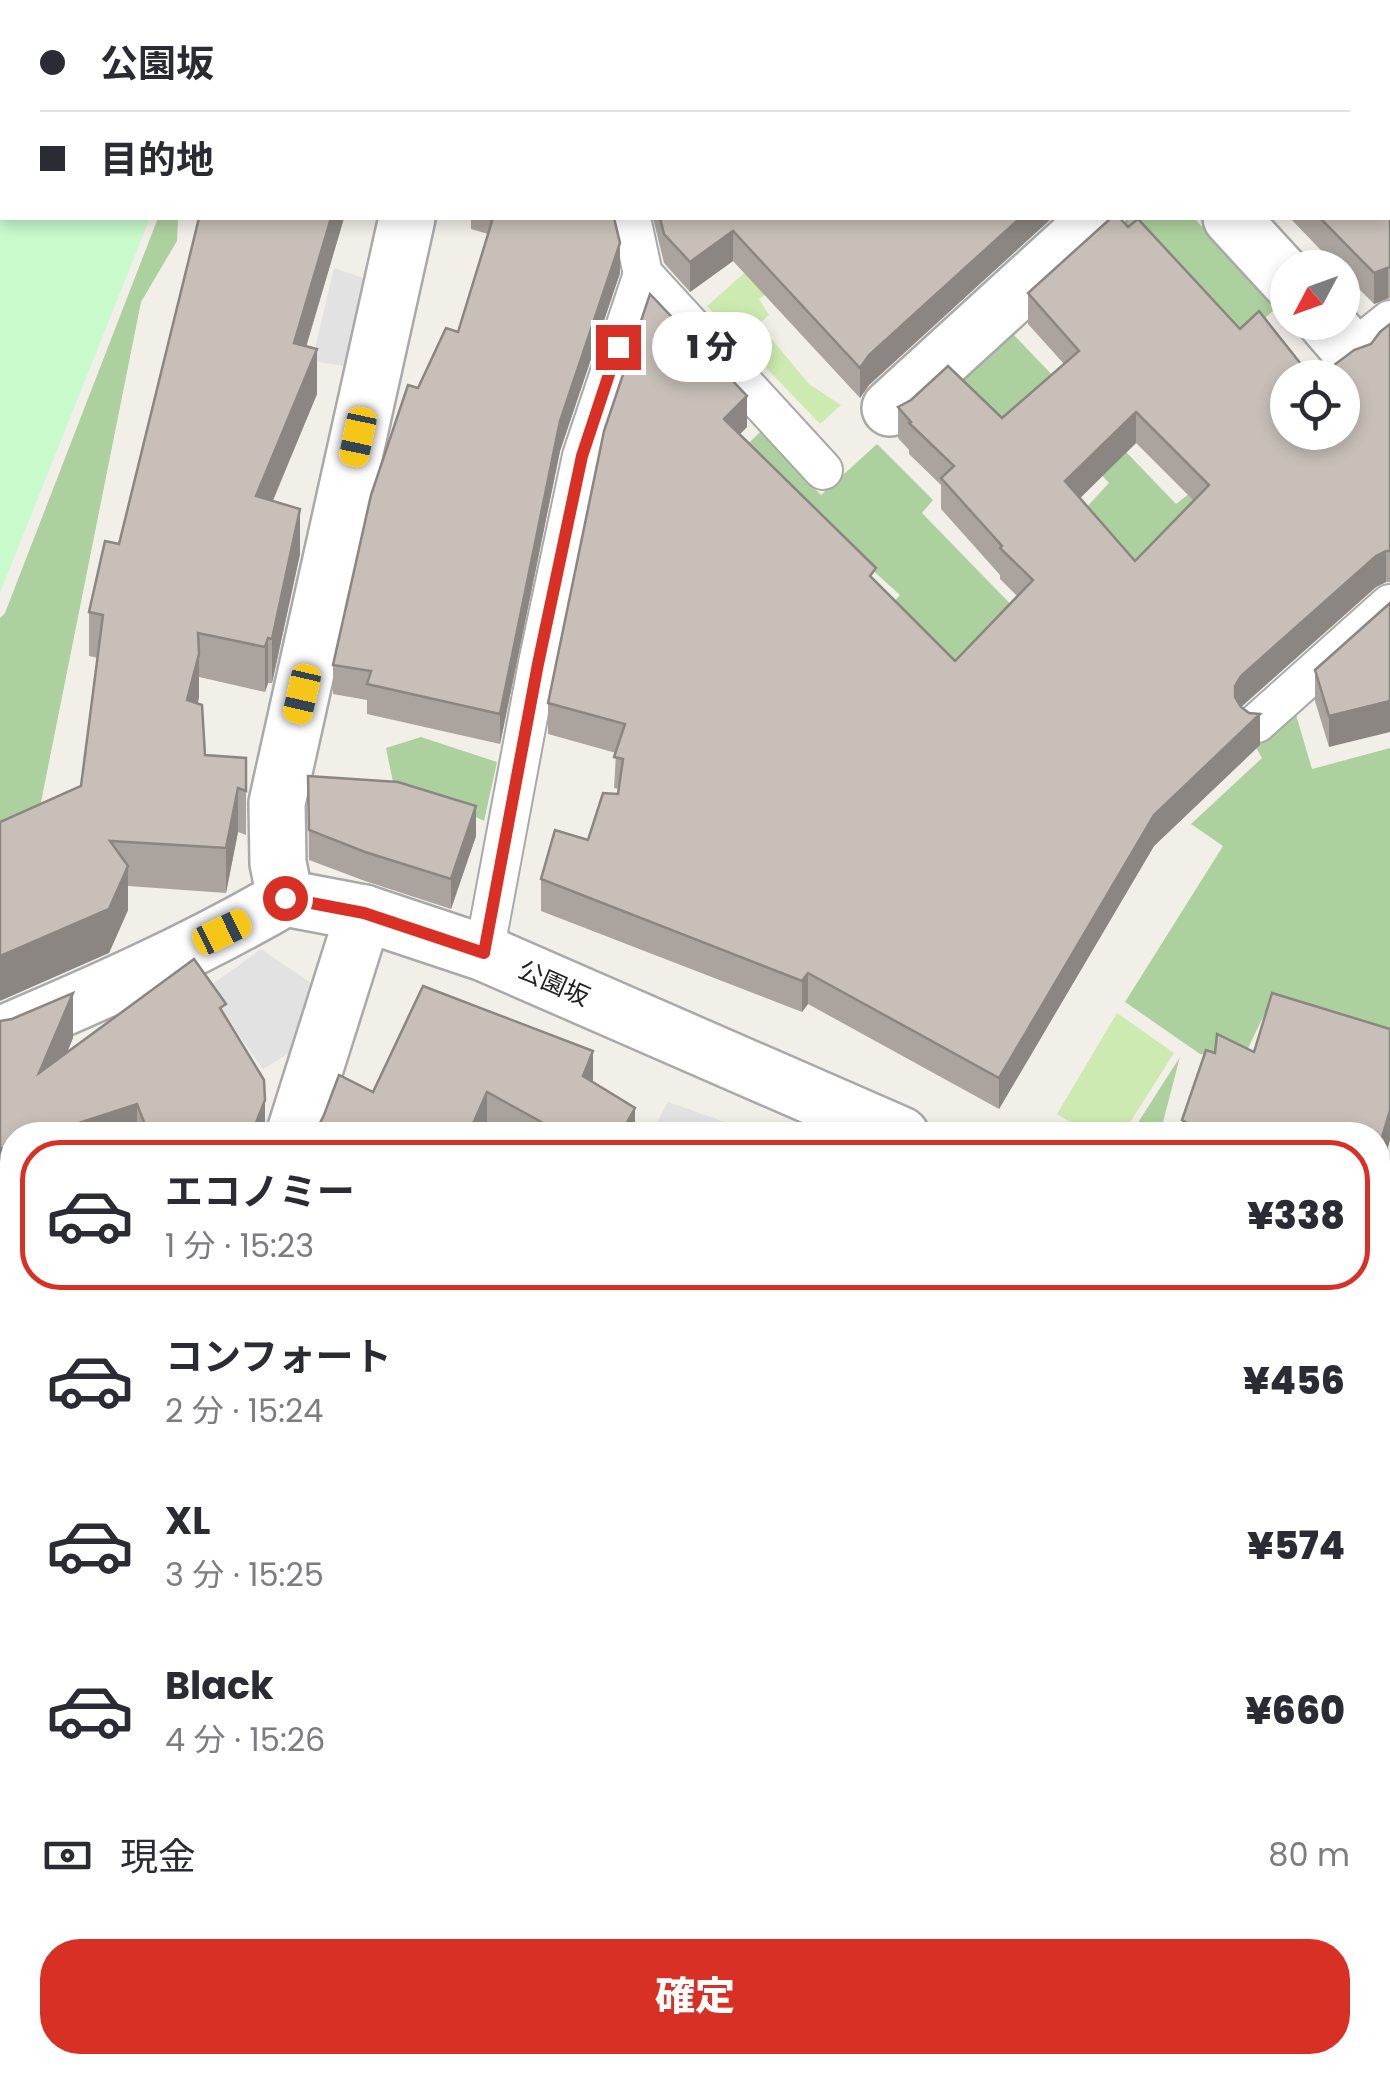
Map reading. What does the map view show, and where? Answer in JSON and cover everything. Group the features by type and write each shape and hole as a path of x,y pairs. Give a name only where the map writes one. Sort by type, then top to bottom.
{"street":[{"path":"0,1035 85,999 285,898 278,864 277,803 407,220"},
{"path":"890,408 1096,220"},
{"path":"1233,220 1270,260"},
{"name":"公園坂","path":"285,898 364,913 484,953 822,1120"},
{"path":"298,1122 364,913"}],"lane":[{"path":"631,220 643,274 823,470"},
{"path":"484,953 582,456 643,274"},
{"path":"1257,723 1390,604"}],"green space":[{"path":"0,220 149,220 0,593"},
{"path":"157,220 178,220 177,241 141,302 33,842 0,851 0,618"},
{"path":"1128,220 1196,220 1270,301 1270,314 1244,338 1083,259"},
{"path":"760,259 773,289 759,299 769,315 759,324 809,384 841,405 820,424 707,306"},
{"path":"1012,333 1176,504 1235,458 1213,649 1082,512 1109,483 1037,406 1002,433 960,384"},
{"path":"760,432 821,495 877,444 933,500 922,513 1064,659 957,672 884,612 900,595 741,451"},
{"path":"1294,708 1312,769 1390,748 1390,1050 1265,1013 1241,1063 1200,1054 1125,1002 1223,846 1191,824 1262,758 1254,744"},
{"path":"421,737 497,762 484,821 424,791 394,787 386,748"},
{"path":"1117,1013 1174,1053 1130,1122 1070,1122 1057,1114"},
{"path":"1180,1057 1163,1122 1138,1122"}],"shaded area":[{"path":"334,268 369,280 350,367 312,361"},
{"path":"261,949 314,985 296,1049 263,1069 206,989"},
{"path":"668,1102 725,1122 657,1122"}],"building":[{"path":"199,220 330,220 294,343 317,349 256,496 300,509 272,639 268,638 265,647 198,633 199,654 187,700 202,705 205,755 246,758 246,791 238,788 226,848 110,841 128,866 109,909 0,956 0,822 81,786 103,615 89,612 105,541 119,544"},
{"path":"492,220 614,220 620,243 560,421 500,714 367,684 371,671 333,665 371,495 408,385 418,388 446,328 458,332"},
{"path":"660,220 1018,220 869,355 860,368 733,231 690,262 664,234"},
{"path":"1109,220 1122,220 1128,227 1139,220 1240,329 1259,311 1270,325 1270,340 1282,340 1298,360 1270,360 1270,450 1360,450 1360,360 1341,360 1371,344 1390,324 1390,551 1376,556 1241,676 1235,686 1235,697 1249,713 1260,714 1154,815 999,1078 808,973 802,981 541,879 555,830 588,840 603,793 618,794 623,759 614,757 625,724 548,703 604,431 650,294 747,396 724,419 876,568 870,576 955,661 1033,580 1000,548 941,478 954,466 909,423 898,407 948,366 1002,418 1079,351 1028,293","holes":["1136,412 1209,485 1135,561 1065,481"]},
{"path":"1322,220 1390,220 1390,267 1374,273 1360,259 1360,250 1351,250"},
{"path":"1390,603 1390,701 1329,716 1315,670"},
{"path":"308,776 398,782 476,806 451,879 309,830"},
{"path":"194,959 226,1004 220,1008 264,1080 265,1100 256,1122 144,1122 137,1104 82,1122 0,1122 0,1021 73,993 39,1073"},
{"path":"423,986 593,1051 583,1076 635,1108 627,1122 541,1122 487,1092 474,1122 320,1122 339,1075 373,1092"},
{"path":"1272,993 1390,1029 1390,1110 1386,1122 1182,1120 1206,1050 1215,1053 1217,1034 1254,1052"}],"route":[{"path":"285,898 364,913 484,953 582,456 618,347"}]}
